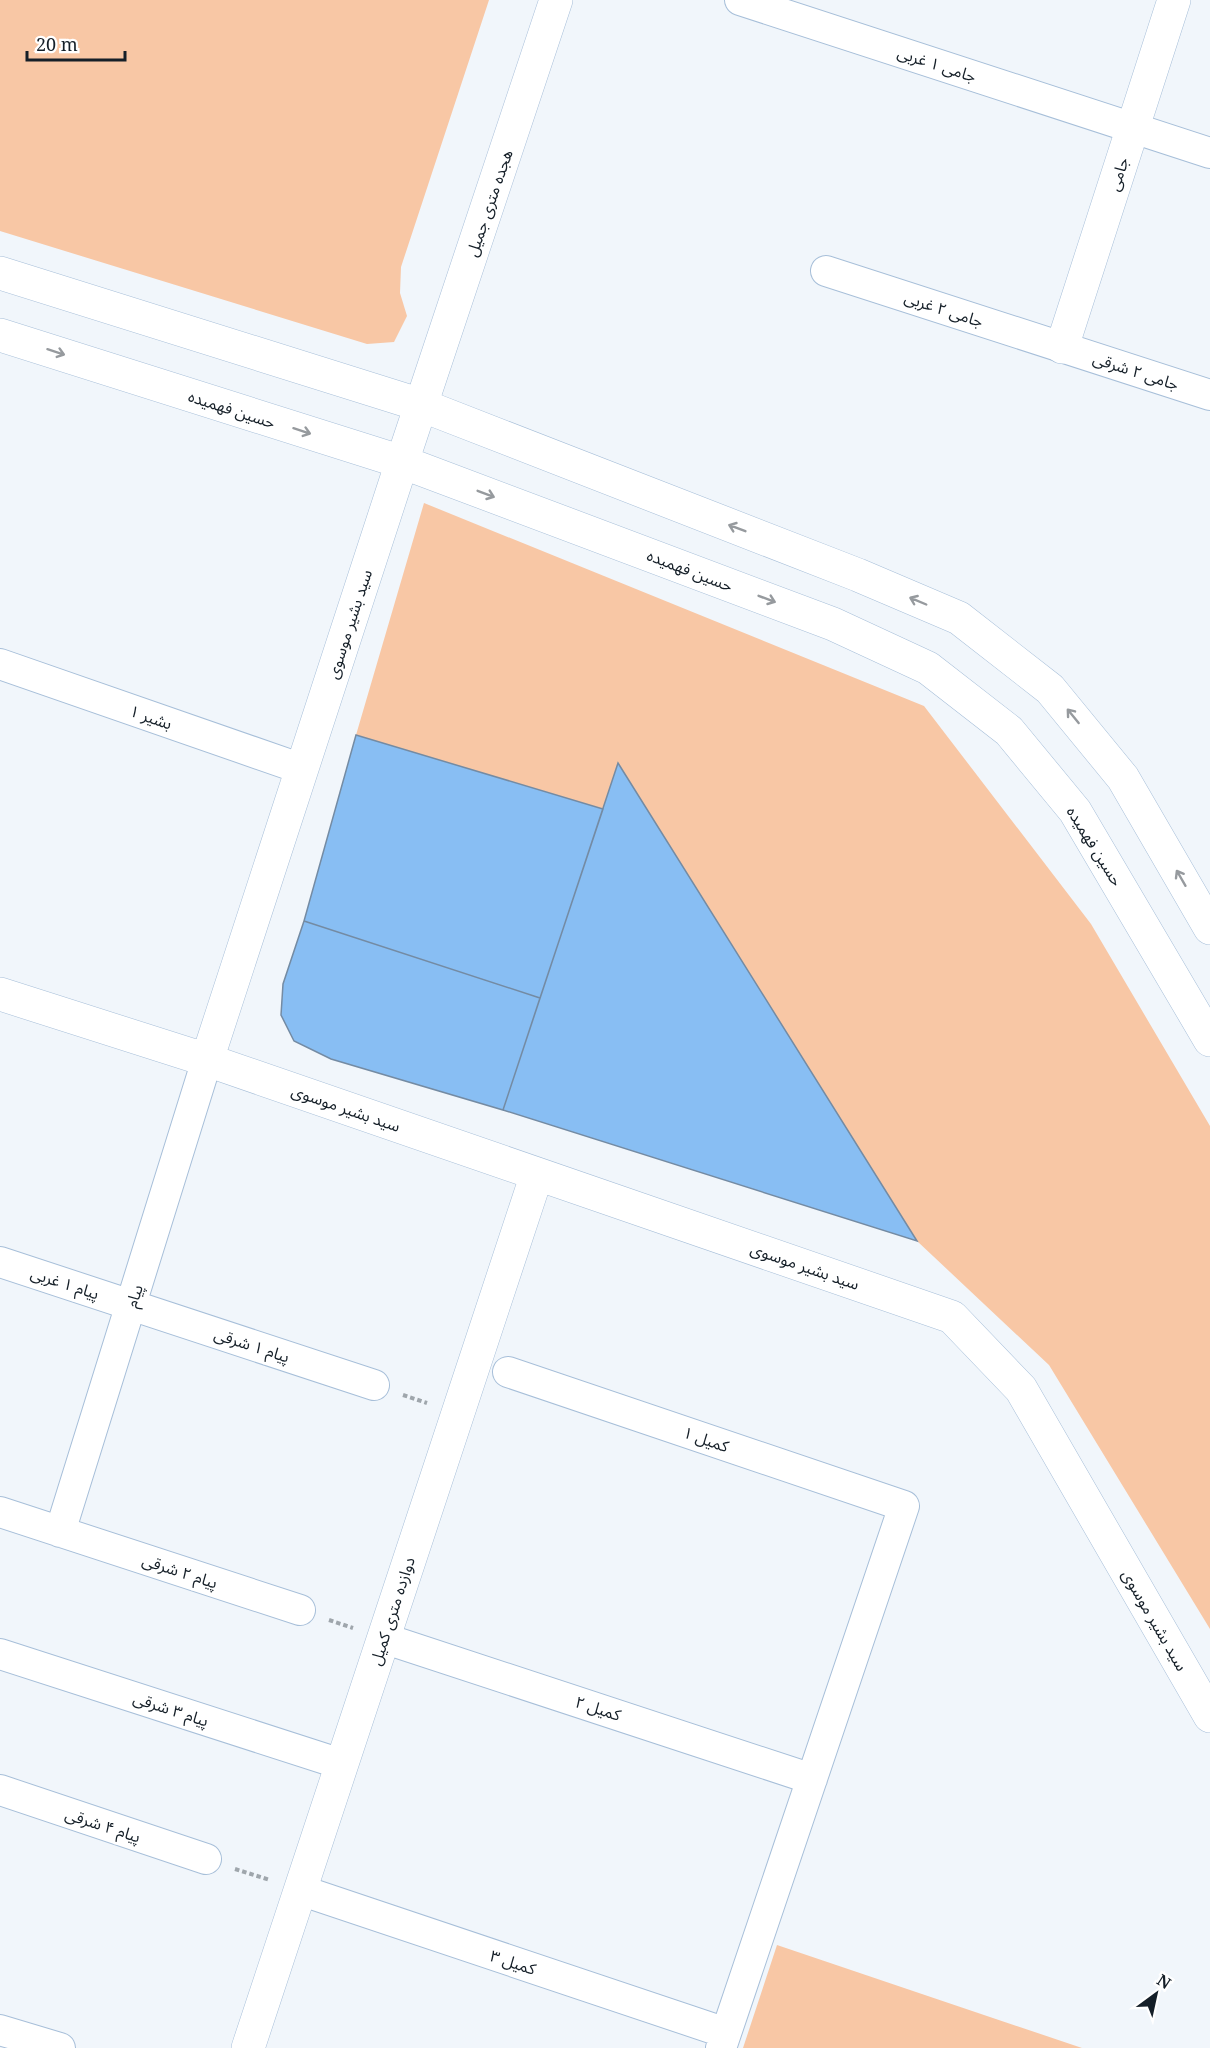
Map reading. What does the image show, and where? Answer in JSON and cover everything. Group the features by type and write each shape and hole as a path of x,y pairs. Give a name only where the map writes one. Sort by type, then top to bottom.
{"street":[{"name":"هجده متری جمیل","path":"402,462 556,0"},
{"name":"جامی ۱ غربی","path":"740,0 1210,153"},
{"name":"جامی","path":"1062,347 1174,0"},
{"name":"جامی ۲ غربی","path":"826,271 1062,347"},
{"path":"0,273 421,405 858,575 959,618 1050,689 1123,778 1210,928"},
{"name":"حسین فهمیده","path":"0,335 402,462 833,624 928,668 1009,731 1075,811 1210,1040"},
{"name":"جامی ۲ شرقی","path":"1062,347 1210,395"},
{"name":"سید بشیر موسوی","path":"207,1060 402,462"},
{"name":"بشیر ۱","path":"0,664 302,769"},
{"name":"سید بشیر موسوی","path":"0,994 207,1060 952,1317 1021,1389 1210,1716"},
{"name":"پیام","path":"60,1532 207,1060"},
{"name":"دوازده متری کمیل","path":"248,2048 537,1174"},
{"name":"پیام ۱ غربی","path":"0,1262 131,1305"},
{"name":"پیام ۱ شرقی","path":"131,1305 374,1385"},
{"name":"کمیل ۱","path":"508,1372 904,1506 812,1779"},
{"name":"پیام ۲ شرقی","path":"0,1512 300,1610"},
{"name":"کمیل ۲","path":"383,1638 812,1779"},
{"name":"پیام ۳ شرقی","path":"0,1654 341,1764"},
{"path":"724,2040 812,1779"},
{"name":"پیام ۴ شرقی","path":"0,1790 206,1859"},
{"name":"کمیل ۳","path":"300,1890 724,2040"},
{"path":"0,2030 60,2048"}],"path":[{"path":"374,1385 458,1413"},
{"path":"300,1610 383,1638"},
{"path":"206,1859 300,1890"}],"shaded area":[{"path":"0,0 489,0 401,267 400,293 407,316 394,342 367,344 0,231"},
{"path":"424,503 924,706 1091,924 1210,1126 1210,1629 1049,1365 917,1241 603,809 356,735"},
{"path":"777,1945 1082,2048 743,2048"}],"building":[{"path":"356,735 603,809 540,998 304,921"},
{"path":"618,763 917,1241 503,1110"},
{"path":"304,921 540,998 503,1110 331,1059 294,1041 281,1015 283,984"}]}
